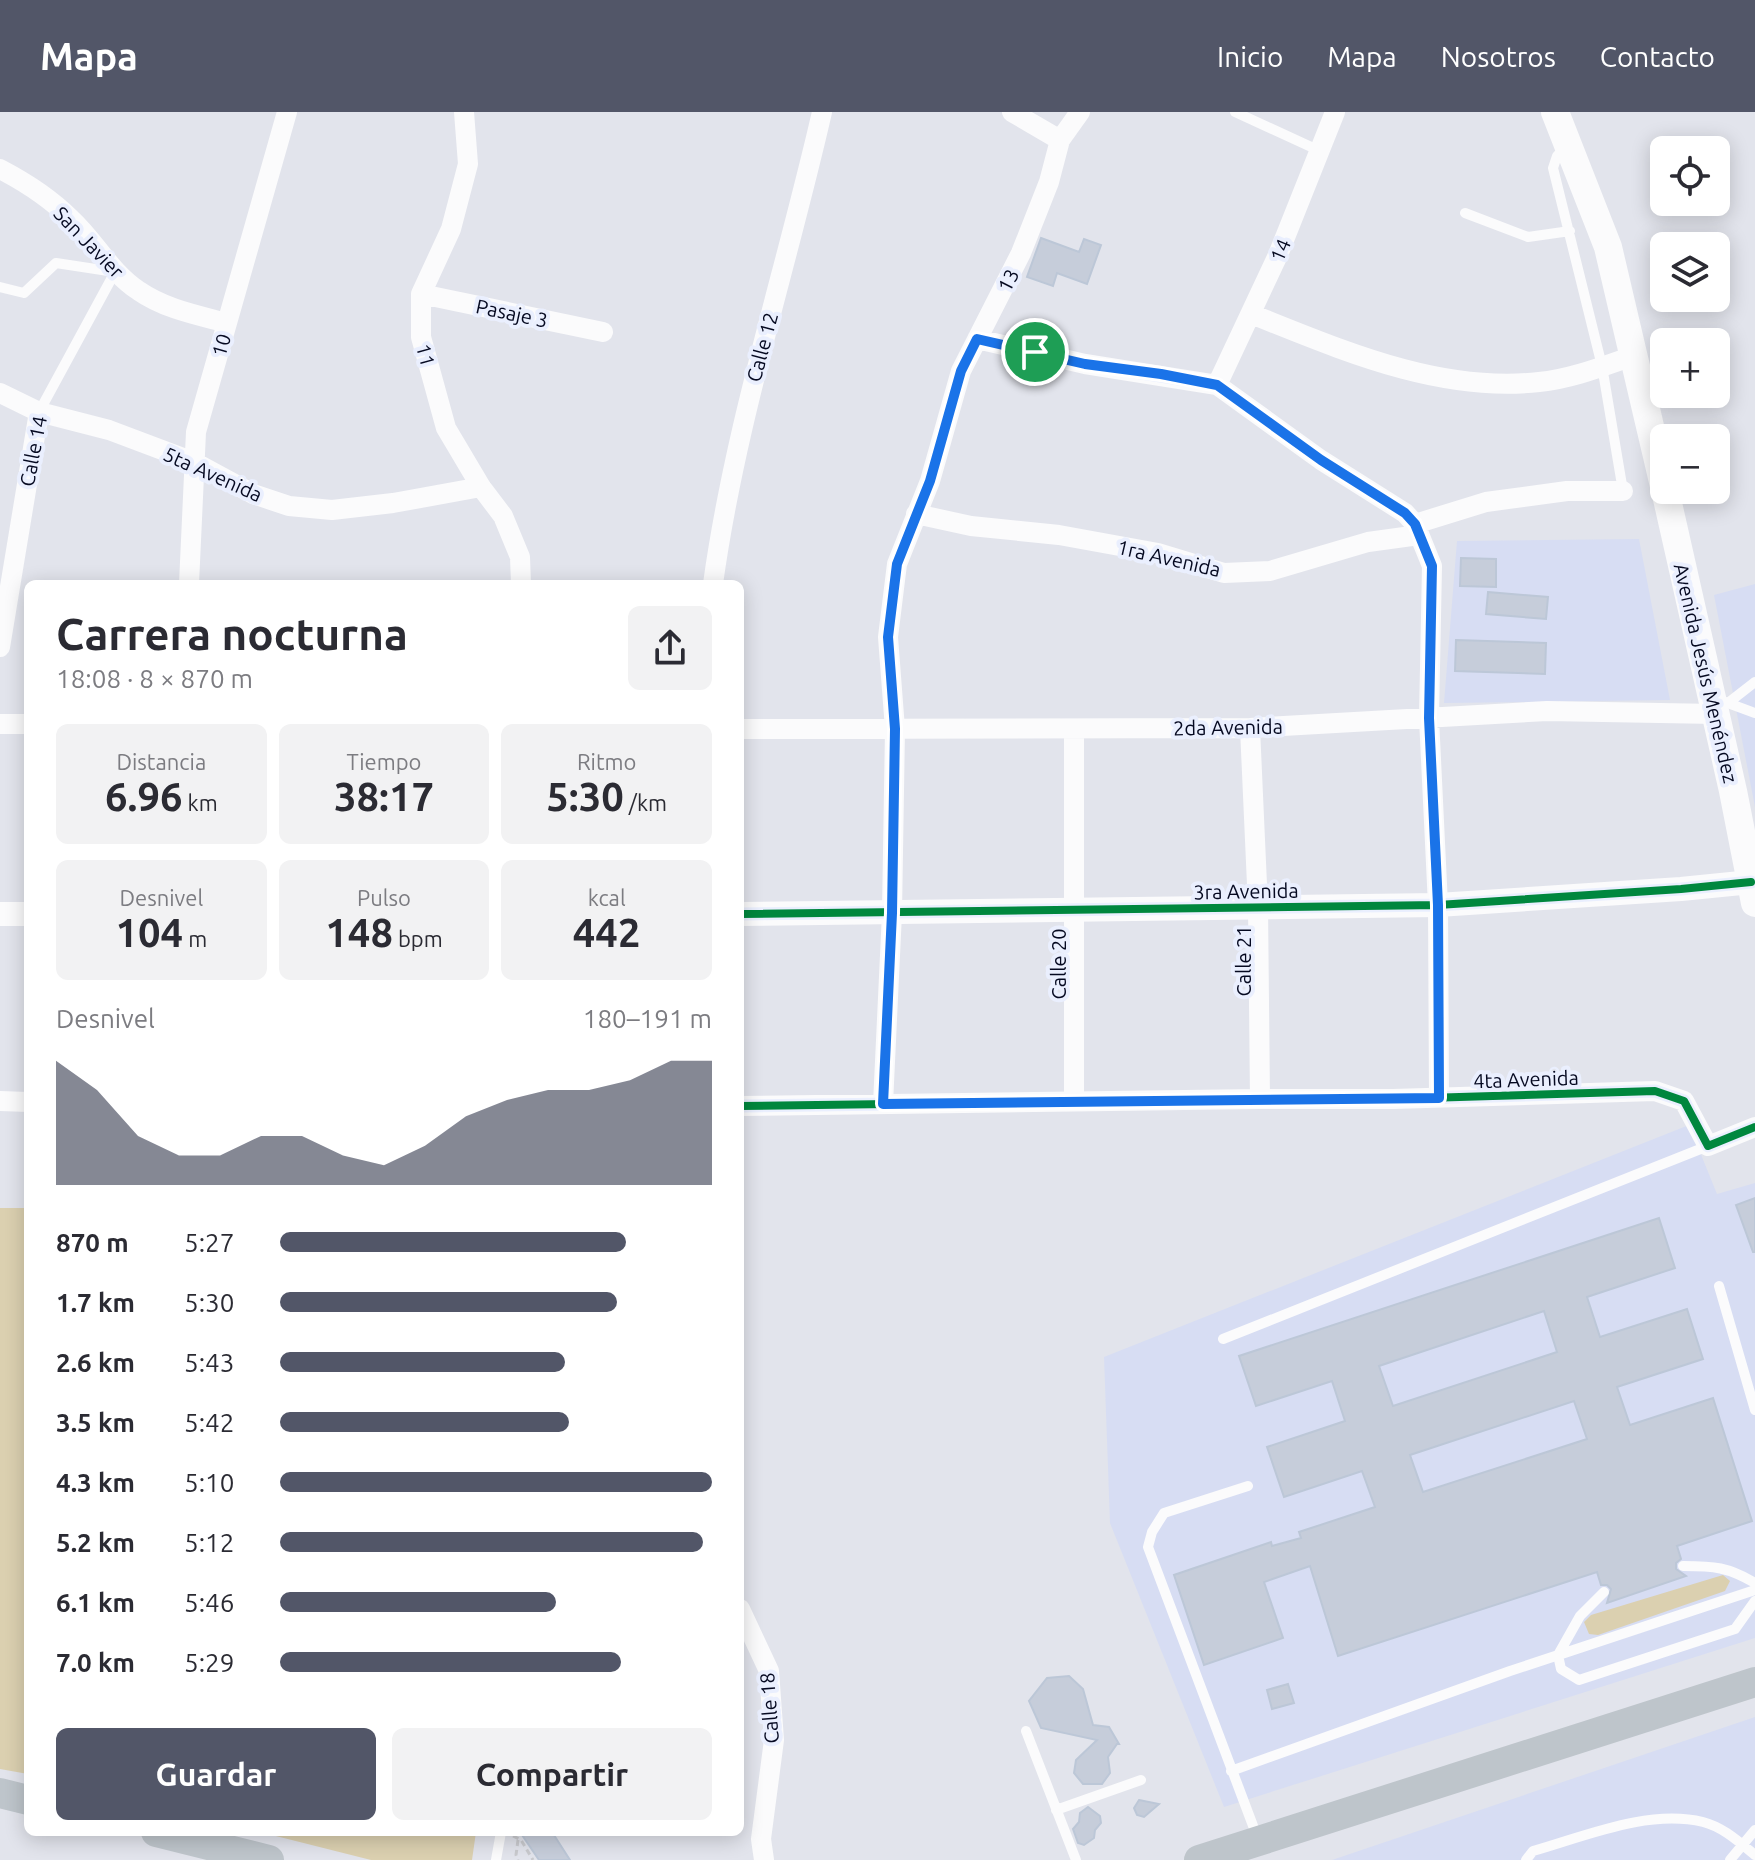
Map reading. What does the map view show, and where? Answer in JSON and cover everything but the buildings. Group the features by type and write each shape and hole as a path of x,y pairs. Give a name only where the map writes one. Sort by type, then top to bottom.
{"main road":[{"name":"Avenida Jesús Menéndez","path":"1555,112 1608,247 1650,428"},
{"name":"Avenida Jesús Menéndez","path":"1668,504 1719,704 1753,892"},
{"path":"1199,1860 1755,1682"},
{"path":"0,1793 24,1799"},
{"path":"172,1836 269,1860"}],"street":[{"name":"10","path":"189,580 196,432 287,112"},
{"name":"11","path":"464,112 468,164 451,229 421,294 421,337 446,428 481,487 503,516 520,557 521,580"},
{"name":"Calle 12","path":"714,580 730,481 822,112"},
{"path":"1012,112 1060,140"},
{"name":"13","path":"883,1104 892,913 895,729 888,637 897,564 930,481 961,371 1021,253 1049,182 1060,140 1080,112"},
{"name":"14","path":"1217,385 1278,255 1335,112"},
{"name":"San Javier","path":"0,169 26,183 72,219 115,272 140,292 175,309 227,323"},
{"name":"Pasaje 3","path":"421,294 603,332"},
{"path":"1251,314 1375,362 1474,383 1540,382 1633,356"},
{"path":"977,339 1085,364 1217,385 1321,460 1405,513 1417,530 1432,566 1429,718 1438,905 1439,1098"},
{"name":"5ta Avenida","path":"0,393 39,412 109,430 194,462 253,494 289,506 332,510 481,487"},
{"name":"Calle 14","path":"0,647 39,412"},
{"name":"1ra Avenida","path":"916,514 971,526 1059,535 1158,553 1224,573 1270,571 1417,530 1486,502 1567,491 1623,491"},
{"name":"2da Avenida","path":"744,729 1250,728 1719,704"},
{"path":"0,724 24,724"},
{"name":"Calle 21","path":"1250,728 1258,907 1260,1099"},
{"name":"Calle 20","path":"1074,729 1074,1102"},
{"name":"3ra Avenida","path":"744,914 1438,905 1681,889 1753,892"},
{"path":"0,914 24,914"},
{"name":"4ta Avenida","path":"744,1106 1439,1098 1655,1091 1684,1101 1708,1146"},
{"path":"0,1101 24,1102"},
{"path":"1708,1146 1755,1127"},
{"name":"Calle 18","path":"748,1641 769,1671 774,1740 761,1839 764,1860"}],"lane":[{"path":"1235,112 1320,151"},
{"path":"1569,144 1557,156 1553,168 1602,366 1623,491"},
{"path":"1465,213 1528,237 1570,231"},
{"path":"0,287 24,293 56,263 115,272"},
{"name":"Calle 14","path":"39,412 115,272"},
{"path":"1719,704 1755,682"},
{"path":"1719,704 1755,713"},
{"path":"1223,1339 1708,1146"},
{"path":"1719,1286 1755,1410"},
{"path":"1248,1486 1164,1513 1152,1532 1148,1547 1259,1841"},
{"path":"1683,1566 1717,1566 1735,1571 1755,1583"},
{"path":"1231,1771 1558,1655 1755,1590"},
{"path":"1604,1592 1580,1616 1558,1655 1561,1669 1579,1680 1735,1629 1755,1601"},
{"path":"1026,1731 1076,1860"},
{"path":"1056,1810 1141,1780"},
{"path":"1526,1860 1533,1851 1639,1822 1665,1820 1705,1823 1729,1834 1755,1855"},
{"path":"1730,1860 1755,1830"},
{"path":"496,1860 503,1836"}],"path":[{"path":"511,1836 518,1839 533,1860"},
{"path":"518,1839 518,1860"}],"shaded area":[{"path":"1639,539 1670,700 1444,703 1457,541"},
{"path":"1755,584 1755,807 1714,595"},
{"path":"1689,1125 1717,1194 1755,1183 1755,1638 1224,1807 1110,1523 1104,1357"},
{"path":"0,1208 24,1208 24,1773 0,1769"},
{"path":"1723,1575 1730,1581 1725,1591 1598,1635 1589,1634 1584,1622 1591,1615"},
{"path":"1755,1717 1755,1860 1332,1860"},
{"path":"276,1836 475,1836 472,1860 371,1860"}],"cycle path":[{"path":"977,339 1085,364 1217,385 1321,460 1405,513 1415,524 1432,566 1429,718 1438,905 1439,1098"},
{"path":"744,914 1438,905 1751,882"},
{"path":"744,1106 1393,1099 1655,1091 1684,1101 1708,1146 1755,1127"}],"route":[{"path":"977,339 1035,352 1085,364 1217,385 1321,460 1405,513 1415,524 1432,566 1429,718 1438,905 1439,1098 883,1104 892,913 895,729 888,637 897,564 930,481 961,371 977,339"}]}
